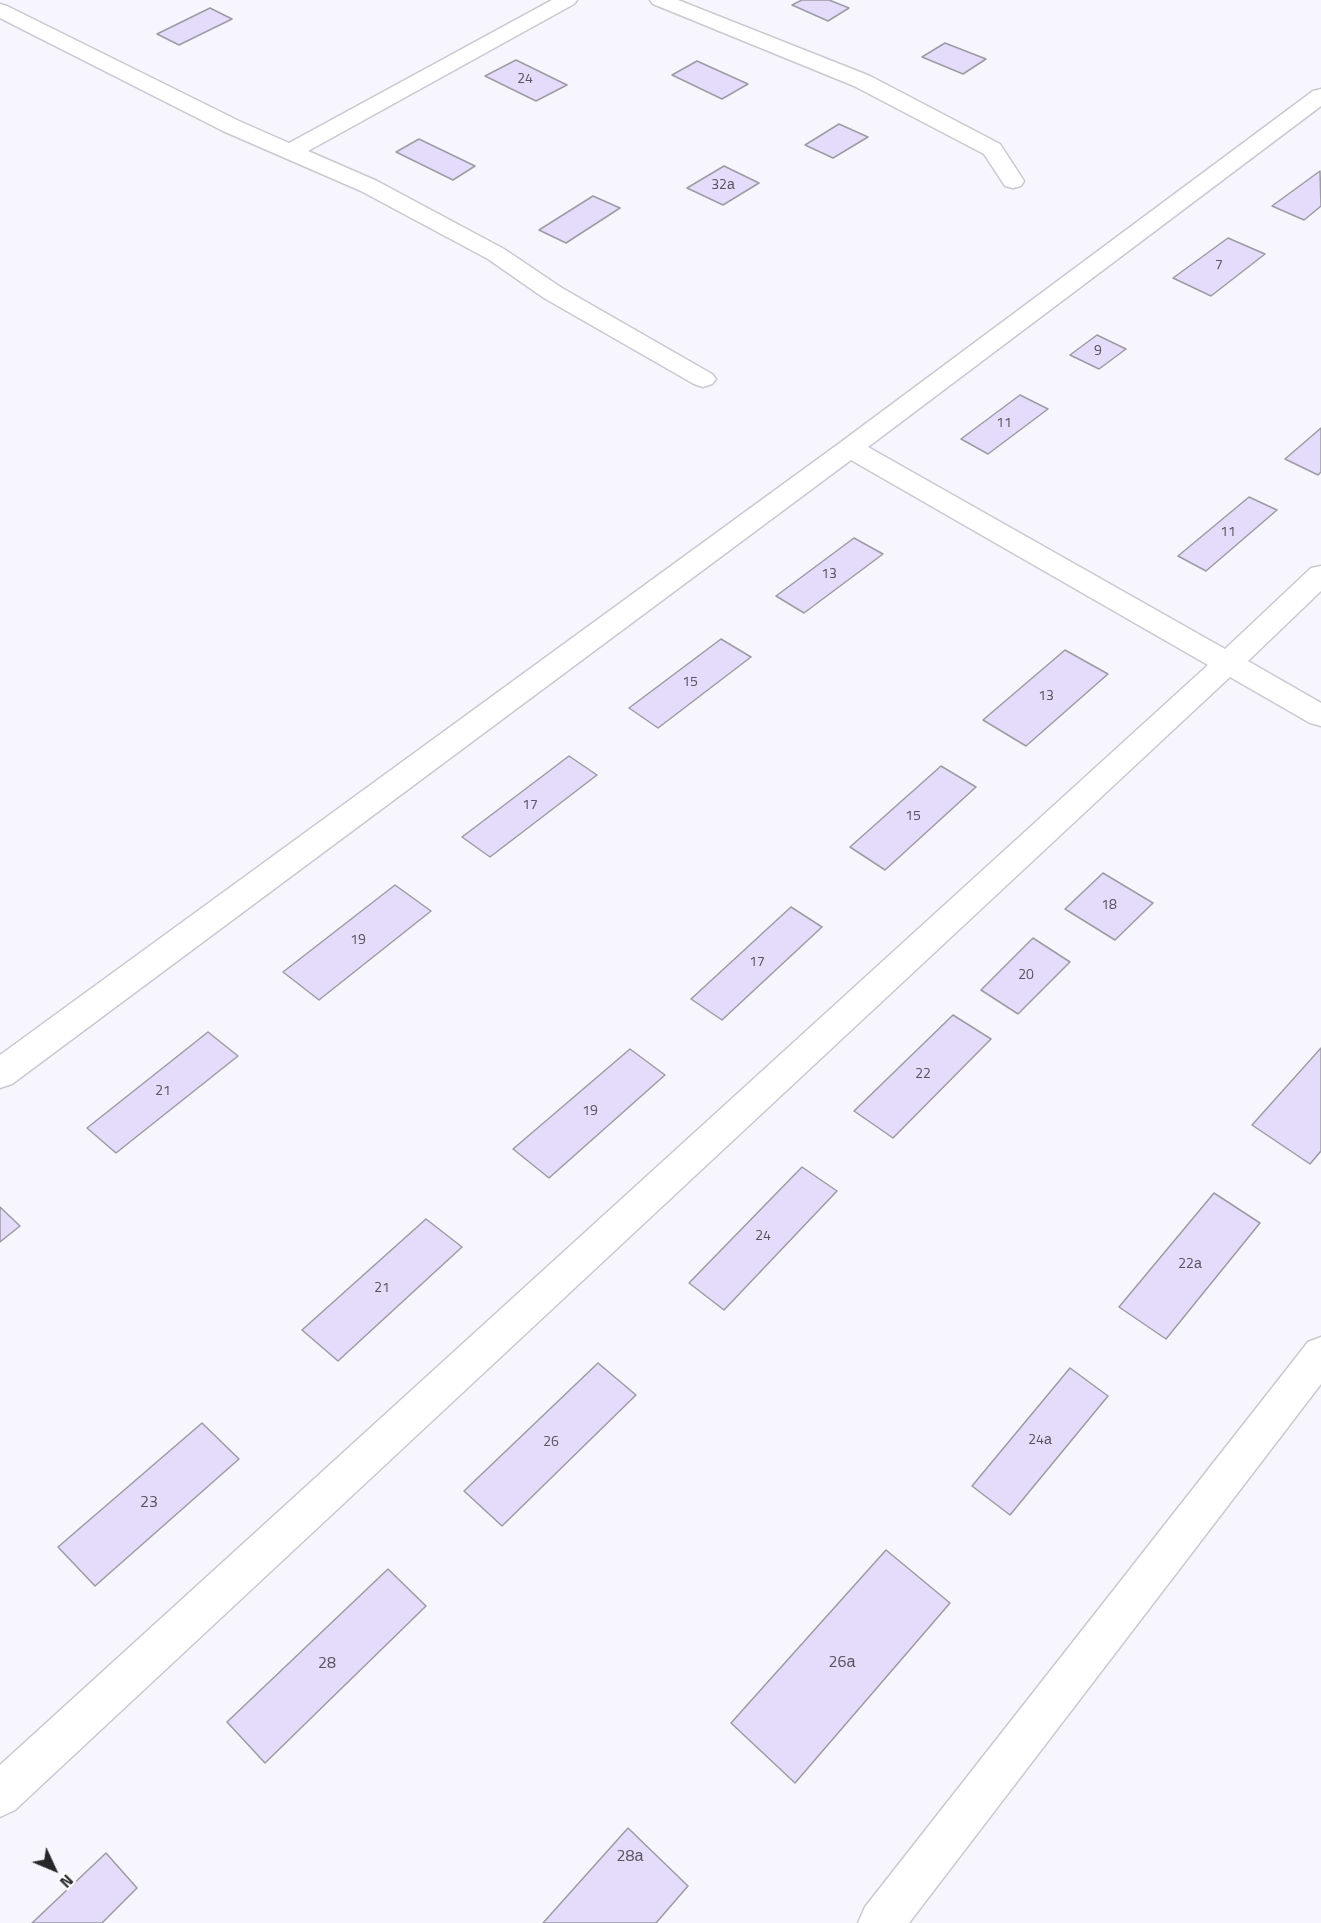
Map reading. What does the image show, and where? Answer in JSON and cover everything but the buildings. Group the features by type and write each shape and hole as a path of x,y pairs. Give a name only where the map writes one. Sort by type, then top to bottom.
{"street":[{"path":"291,151 567,0"},
{"path":"660,0 862,81 992,149 1013,181"},
{"path":"0,10 231,126 369,186 496,254 553,293 703,379"},
{"path":"0,1074 850,448 1321,96"},
{"path":"850,448 1321,716"},
{"path":"0,1795 1229,662 1321,574"},
{"path":"881,1923 1321,1354"}]}
